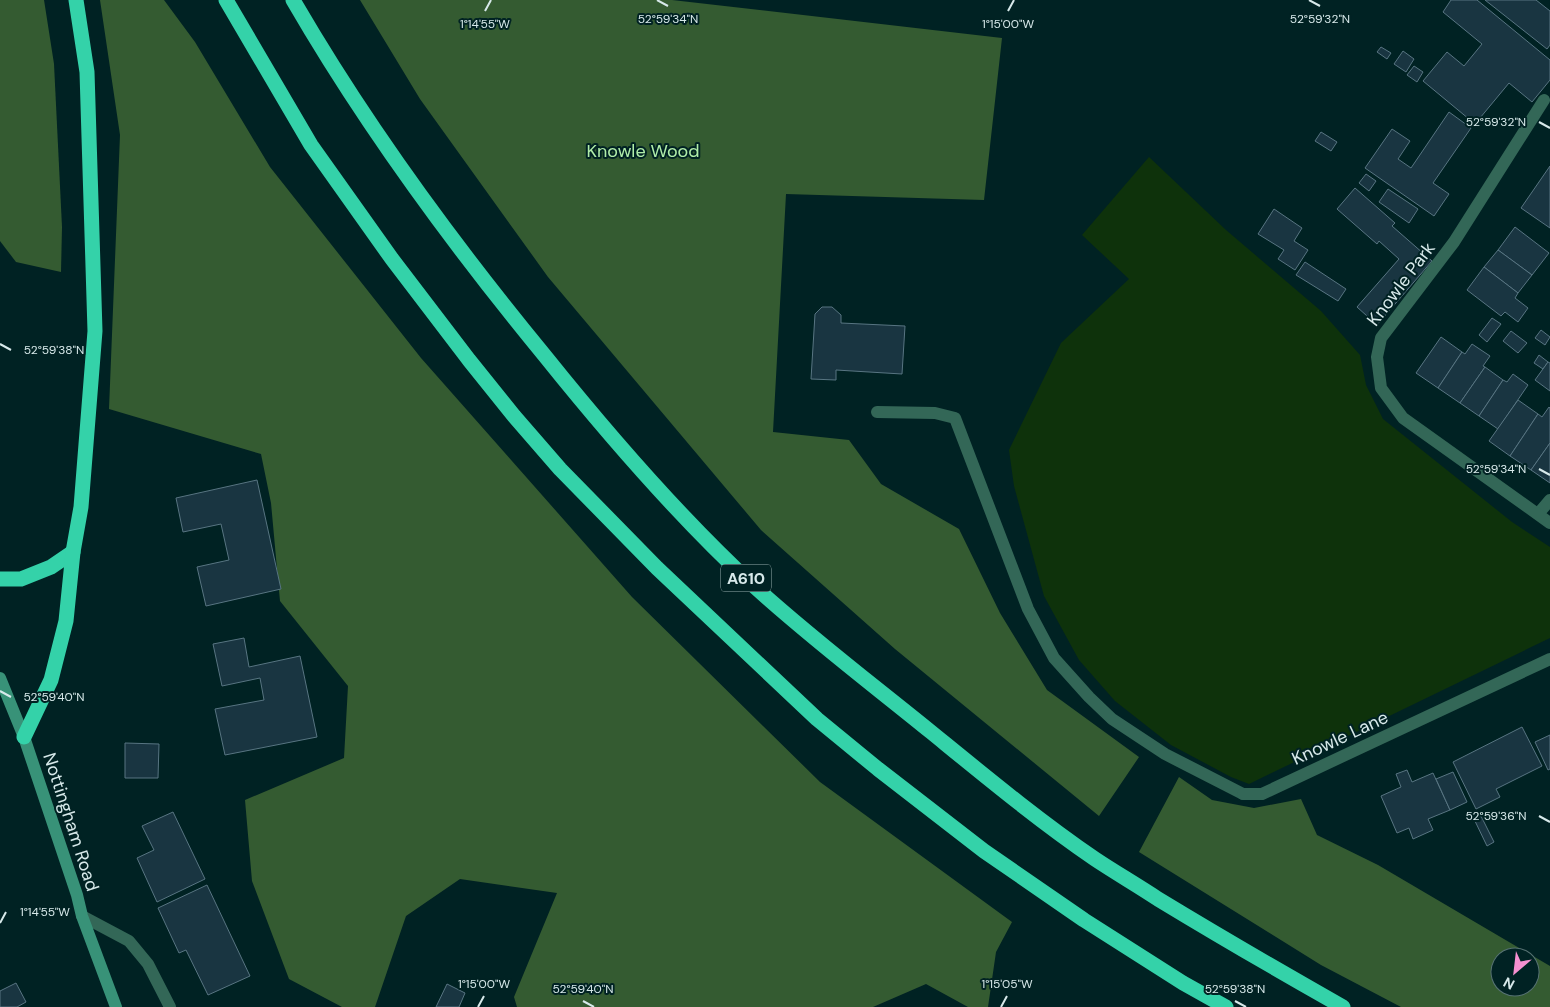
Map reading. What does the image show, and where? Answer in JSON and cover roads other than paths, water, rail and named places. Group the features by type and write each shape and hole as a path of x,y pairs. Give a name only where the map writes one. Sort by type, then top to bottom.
{"highway":[{"path":"24,737 51,680 66,621 73,552 81,507 95,331 87,72 76,0"},
{"path":"226,0 312,145 392,259 469,360 521,424 560,469 650,560 818,719 878,769 984,851 1084,920 1183,983 1226,1007"},
{"name":"A610","path":"292,0 378,136 447,233 511,315 619,446 694,527 748,580 1006,793 1096,860 1264,962 1344,1007"},
{"path":"0,579 29,576 51,567 73,552"}],"street":[{"name":"Knowle Park","path":"1547,102 1454,242 1381,338 1377,357 1381,388 1403,418 1550,523"},
{"name":"Knowle Lane","path":"877,412 935,412 955,418 1028,610 1054,658 1089,698 1112,719 1165,754 1243,794 1262,794 1550,659"},
{"path":"1538,514 1550,500"},
{"name":"Nottingham Road","path":"0,678 24,737 74,886 82,916 116,1007"},
{"path":"82,916 129,941 148,964 170,1007"}],"park label":[{"name":"Knowle Wood","path":"643,151"}]}
